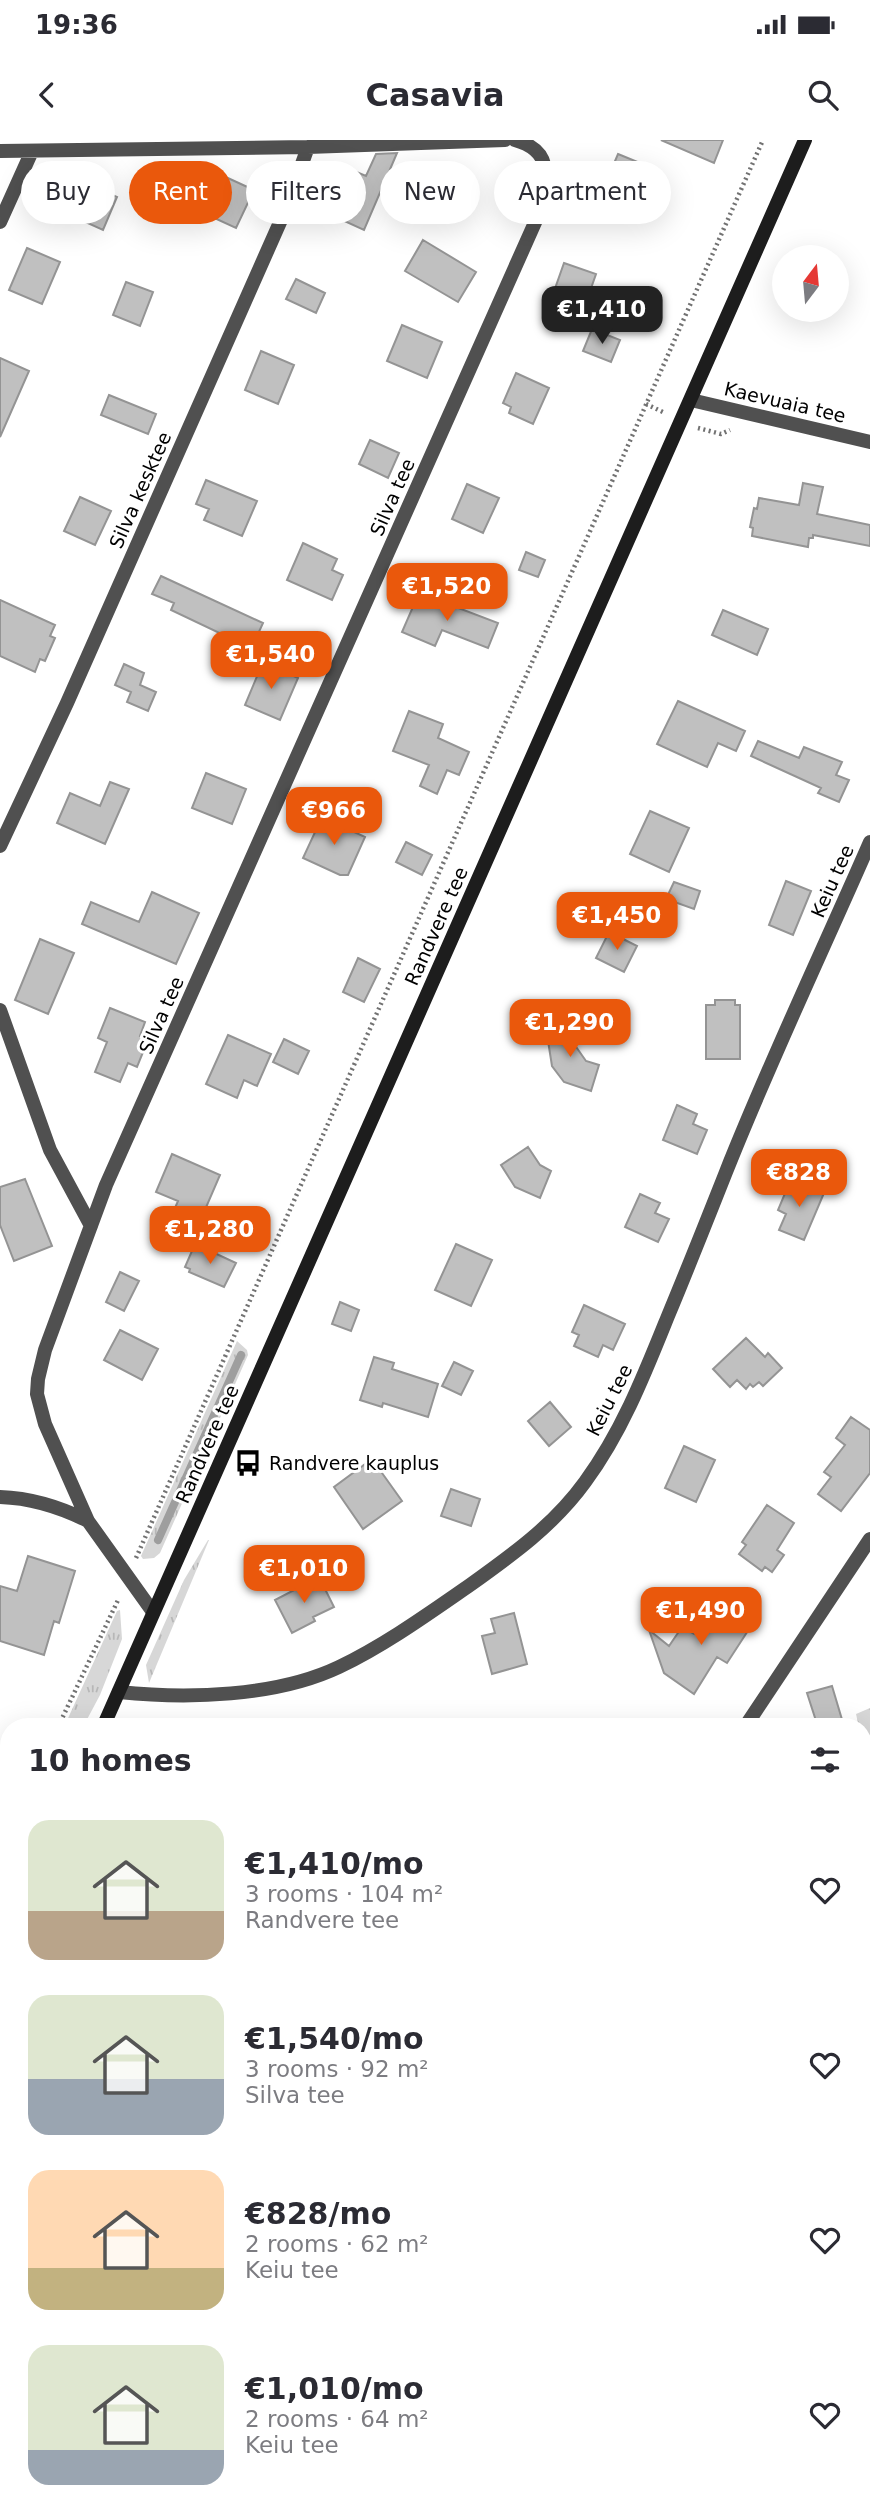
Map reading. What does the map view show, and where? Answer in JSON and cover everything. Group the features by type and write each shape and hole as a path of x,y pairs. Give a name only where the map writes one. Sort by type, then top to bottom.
{"street":[{"path":"0,151 131,144 308,147 505,140"},
{"name":"Silva tee","path":"153,1612 88,1521 45,1424 37,1394 37,1379 45,1350 112,1172 537,218 546,181 542,155 531,144 515,140"},
{"name":"Randvere tee","path":"107,1718 805,140"},
{"name":"Silva kesktee","path":"0,846 67,703 263,261 285,211 308,147"},
{"path":"0,222 32,150"},
{"name":"Kaevuaia tee","path":"691,400 870,442"},
{"name":"Keiu tee","path":"119,1692 142,1695 215,1694 261,1689 337,1668 394,1636 498,1565 561,1511 585,1482 620,1426 645,1375 754,1103 870,842"},
{"path":"0,1010 50,1150 91,1226"},
{"path":"0,1497 34,1501 63,1509 88,1521"},
{"path":"751,1718 870,1539"}],"path":[{"path":"62,1718 129,1577 763,140"}],"green space":[{"path":"237,1341 247,1350 248,1355 160,1553 154,1558 143,1559 141,1556"},
{"path":"208,1540 149,1683 146,1665 184,1580"},
{"path":"120,1610 122,1639 100,1695 88,1718 68,1718 117,1611"},
{"path":"870,1708 870,1718 857,1718 856,1714"}],"building":[{"path":"661,140 723,140 714,163"},
{"path":"397,153 394,161 380,161 380,193 364,230 351,224 366,224 366,176 376,154"},
{"path":"618,154 635,161 615,161"},
{"path":"232,180 246,186 246,207 236,228 227,224 232,224"},
{"path":"90,224 106,224 103,230"},
{"path":"423,240 476,272 458,302 405,271"},
{"path":"27,248 60,262 42,304 9,290"},
{"path":"564,263 596,274 583,311 551,300"},
{"path":"296,279 325,293 316,313 286,299"},
{"path":"126,282 153,292 140,326 113,315"},
{"path":"402,325 442,342 427,378 387,361"},
{"path":"592,329 620,340 611,362 583,351"},
{"path":"261,351 294,365 278,404 245,390"},
{"path":"0,358 29,371 0,437"},
{"path":"516,373 549,388 533,424 509,413 511,407 503,403"},
{"path":"109,395 156,414 148,434 101,415"},
{"path":"370,440 399,453 388,478 359,464"},
{"path":"206,480 257,501 242,536 204,520 209,509 196,504"},
{"path":"803,483 823,487 817,514 870,525 870,546 813,535 813,538 809,538 808,547 752,536 753,528 750,527 759,498 799,505"},
{"path":"467,484 499,498 483,533 452,519"},
{"path":"80,497 111,511 95,545 64,531"},
{"path":"303,543 337,559 332,570 343,575 332,600 287,580"},
{"path":"526,552 545,560 538,577 519,570"},
{"path":"161,576 263,623 248,656 225,645 228,637 171,610 174,603 152,594"},
{"path":"419,593 498,623 488,648 442,630 435,646 402,632"},
{"path":"0,600 55,625 50,636 55,638 45,661 40,659 35,672 0,656"},
{"path":"723,610 768,629 757,655 712,635"},
{"path":"263,662 298,678 280,720 245,705"},
{"path":"124,664 144,673 140,685 156,692 148,711 127,702 131,692 115,685"},
{"path":"678,701 745,731 736,751 718,743 707,767 657,744"},
{"path":"409,711 443,724 438,738 469,752 459,775 447,770 437,794 420,786 429,765 393,751"},
{"path":"758,741 799,758 804,747 842,762 836,775 849,780 839,802 818,793 821,788 751,756"},
{"path":"206,773 246,789 232,824 192,808"},
{"path":"110,782 129,789 105,844 57,823 70,793 100,806"},
{"path":"650,811 689,828 669,872 630,854"},
{"path":"322,817 365,837 348,875 340,875 303,858"},
{"path":"406,842 432,855 422,875 396,862"},
{"path":"786,881 811,891 793,935 769,925"},
{"path":"674,882 700,891 694,909 666,899"},
{"path":"152,892 199,913 176,964 82,924 91,902 139,922"},
{"path":"609,932 637,946 624,972 596,958"},
{"path":"40,939 74,953 48,1014 15,1000"},
{"path":"358,958 380,969 364,1002 343,992"},
{"path":"715,1000 735,1000 735,1005 740,1005 740,1059 706,1059 706,1005 715,1005"},
{"path":"110,1008 145,1022 140,1036 148,1040 137,1067 128,1063 120,1082 95,1072 107,1042 98,1038"},
{"path":"569,1025 572,1041 586,1061 599,1065 591,1091 564,1082 552,1066 546,1028"},
{"path":"228,1035 271,1054 257,1086 244,1080 237,1098 206,1084"},
{"path":"284,1039 309,1051 298,1074 273,1062"},
{"path":"677,1105 697,1114 693,1124 707,1130 697,1154 663,1140"},
{"path":"528,1147 540,1165 551,1171 540,1198 515,1187 501,1165"},
{"path":"172,1154 220,1175 198,1226 172,1215 178,1201 156,1192"},
{"path":"25,1179 52,1246 14,1261 0,1225 0,1187"},
{"path":"791,1179 824,1193 804,1240 779,1230 786,1214 778,1210"},
{"path":"640,1194 660,1203 655,1213 669,1219 658,1242 625,1227"},
{"path":"195,1244 236,1263 224,1287 189,1272 190,1269 185,1267"},
{"path":"456,1244 492,1260 471,1306 435,1290"},
{"path":"120,1272 139,1281 124,1311 106,1302"},
{"path":"340,1302 359,1310 351,1331 332,1324"},
{"path":"584,1305 625,1324 613,1350 603,1345 598,1357 574,1346 579,1335 572,1332"},
{"path":"120,1330 158,1349 142,1380 104,1360"},
{"path":"746,1338 765,1357 768,1353 782,1368 763,1386 759,1382 753,1387 750,1384 746,1389 737,1380 730,1387 713,1369"},
{"path":"374,1357 394,1363 392,1369 438,1384 428,1417 383,1403 382,1407 360,1400"},
{"path":"454,1362 473,1371 461,1395 442,1386"},
{"path":"550,1402 571,1427 549,1446 528,1421"},
{"path":"851,1417 870,1430 870,1473 841,1511 818,1494 831,1477 824,1472 845,1445 836,1438"},
{"path":"684,1446 715,1460 696,1502 665,1488"},
{"path":"372,1459 402,1501 363,1529 334,1487"},
{"path":"451,1489 480,1499 471,1526 441,1516"},
{"path":"767,1505 794,1523 777,1550 784,1555 772,1572 765,1567 762,1571 739,1554 746,1545 742,1542"},
{"path":"28,1556 75,1571 59,1623 54,1621 44,1655 0,1641 0,1586 17,1591"},
{"path":"319,1577 334,1607 313,1617 315,1621 292,1633 275,1600"},
{"path":"714,1603 751,1626 727,1663 717,1657 694,1694 664,1673 649,1630 669,1646 682,1627 694,1634"},
{"path":"514,1613 527,1664 492,1674 482,1636 495,1633 491,1619"},
{"path":"832,1686 842,1718 815,1718 807,1693"}],"waterway":[{"path":"158,1540 241,1355"}],"place":[{"name":"Randvere kauplus","path":"248,1463"}]}
